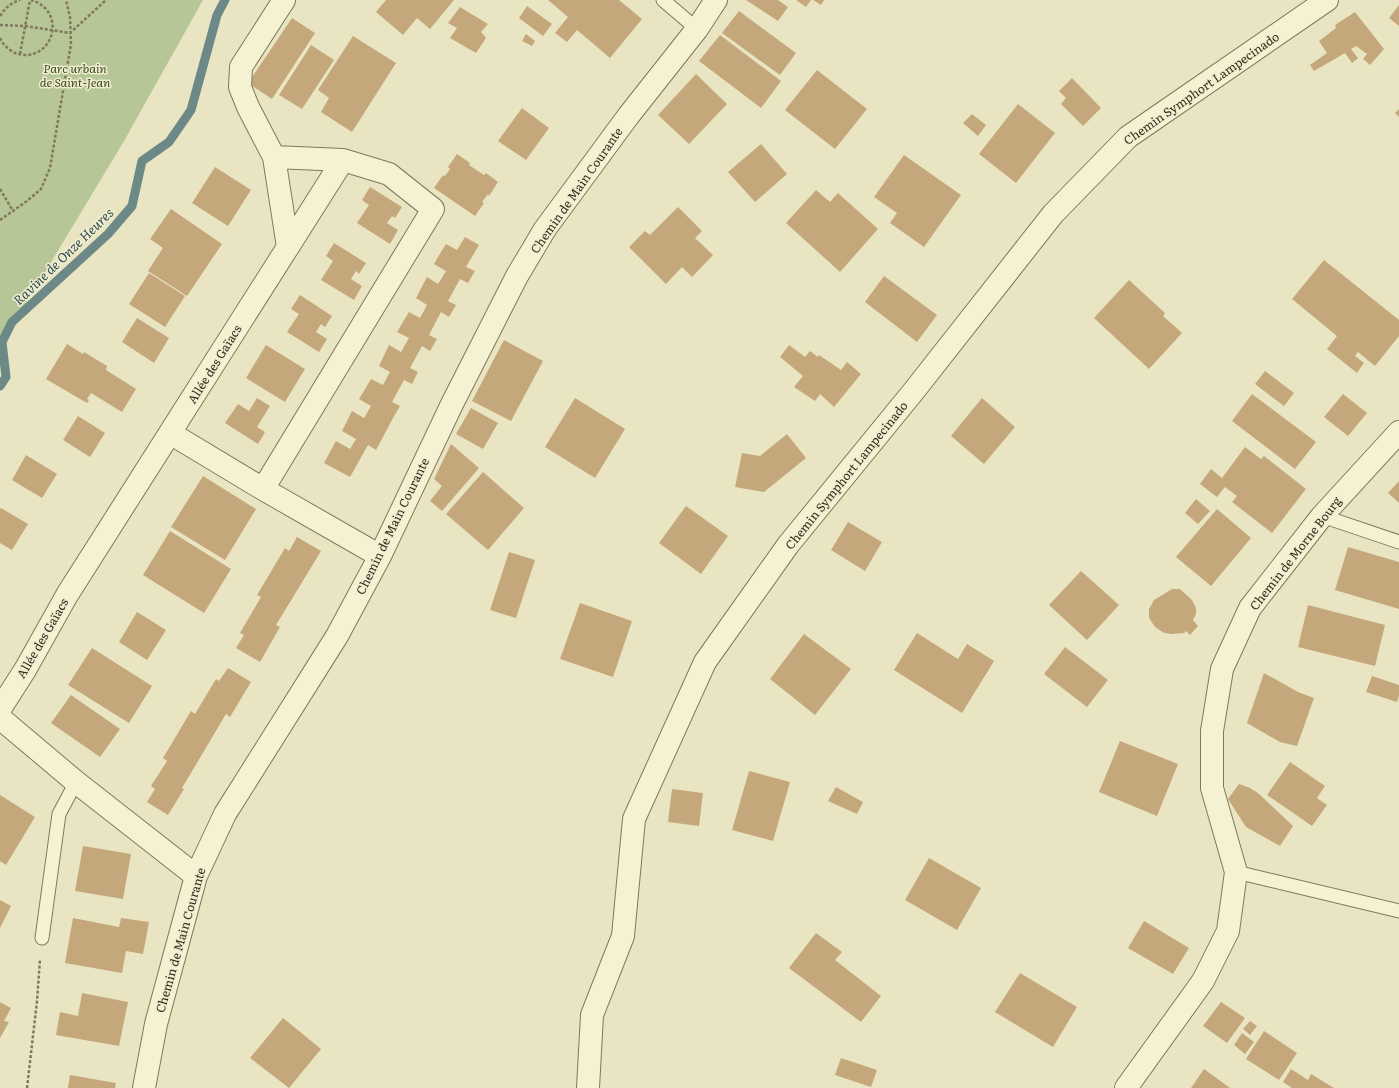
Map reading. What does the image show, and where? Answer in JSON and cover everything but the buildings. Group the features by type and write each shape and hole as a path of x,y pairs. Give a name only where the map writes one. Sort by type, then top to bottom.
{"street":[{"path":"284,0 241,67 240,87 274,157 288,247"},
{"name":"Chemin de Main Courante","path":"144,1088 156,1024 196,876 225,814 337,636 380,556 452,404 517,276 545,229 629,115 697,29 716,0"},
{"name":"Chemin Symphort Lampecinado","path":"588,1088 592,1015 623,936 634,819 705,662 788,545 913,392 1054,214 1128,137 1327,0"},
{"path":"263,489 433,210 389,174 343,160 274,157"},
{"name":"Allée des Gaïacs","path":"0,709 25,670 67,595 343,160"},
{"name":"Chemin de Morne Bourg","path":"1126,1088 1203,981 1228,931 1236,872 1212,788 1212,731 1222,669 1250,608 1322,516 1399,432"},
{"path":"170,433 263,489 380,556"},
{"path":"0,718 76,782 196,876"}],"lane":[{"path":"663,0 697,29"},
{"path":"1322,516 1399,542"},
{"path":"42,938 59,814 76,782"},
{"path":"1236,872 1399,911"}],"path":[{"path":"0,16 5,8 20,0"},
{"path":"0,38 12,51 20,54 37,52 50,40 53,31 53,22 45,7 38,2 30,0 20,54"},
{"path":"0,220 27,202 40,189 50,168 71,44 70,17 66,0"},
{"path":"0,25 25,26 53,31 70,32 106,0"},
{"path":"0,189 13,211"},
{"path":"27,1088 37,1001 42,938"}],"green space":[{"name":"Parc urbain de Saint-Jean","path":"0,0 203,0 124,141 0,347"}],"waterway":[{"name":"Ravine de Onze Heures","path":"0,386 6,377 2,342 12,322 108,234 132,206 142,161 169,142 191,110 217,15 225,0"}]}
